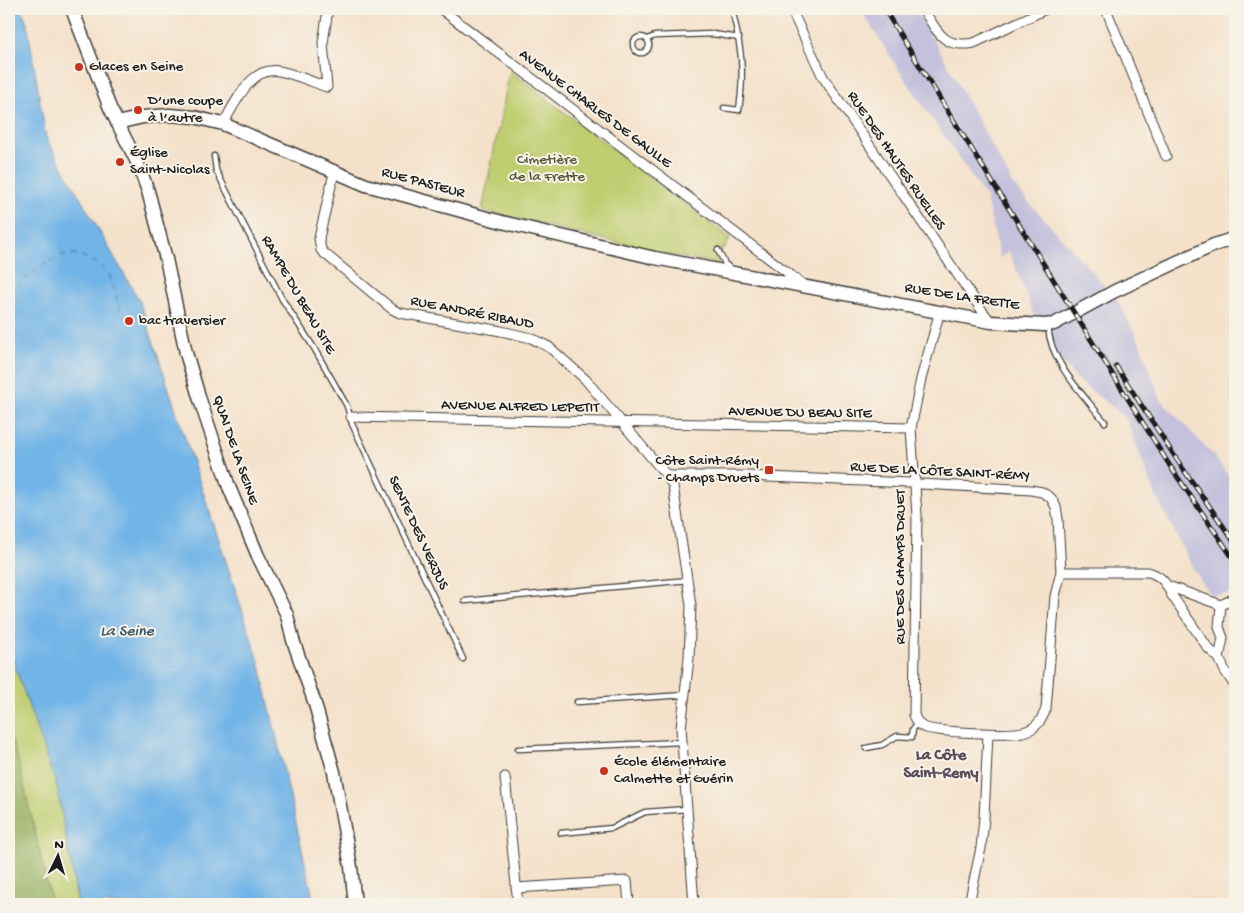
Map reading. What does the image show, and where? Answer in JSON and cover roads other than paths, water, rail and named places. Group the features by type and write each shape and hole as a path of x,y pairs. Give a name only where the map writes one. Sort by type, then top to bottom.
{"street":[{"name":"QUAI DE LA SEINE","path":"72,9 117,123 138,164 148,191 166,259 186,353 229,488 258,556 287,614 293,640 315,704 334,772 351,867 355,904"},
{"path":"223,124 239,97 254,77 269,71 279,71 328,87 323,43 328,9"},
{"name":"AVENUE CHARLES DE GAULLE","path":"441,9 805,286"},
{"name":"RUE DES HAUTES RUELLES","path":"790,9 823,77 991,322"},
{"path":"923,9 938,33 954,44 963,45 974,42 1046,9"},
{"path":"1106,9 1166,156"},
{"name":"RUE PASTEUR","path":"117,123 170,115 194,117 223,124 334,173 366,185 502,222 655,258 730,272"},
{"name":"RUE ANDRÉ RIBAUD","path":"334,173 319,238 321,250 324,254 392,309 400,313 517,334 549,346 585,379 667,476 673,486 691,606 689,658 681,728 694,904"},
{"name":"RUE DE LA FRETTE","path":"730,272 991,322 1048,325 1064,320 1123,287 1214,245 1235,238"},
{"name":"RUE DES CHAMPS DRUET","path":"918,723 914,715 917,515 911,428 921,379 940,312"},
{"name":"AVENUE ALFRED LEPETIT","path":"351,417 688,424"},
{"name":"AVENUE DU BEAU SITE","path":"688,424 911,428"},
{"name":"RUE DE LA CÔTE SAINT-RÉMY","path":"667,476 755,476 1031,490 1042,492 1051,498 1056,507 1058,519 1061,572 1055,596 1046,709 1036,725 1026,732 988,734"},
{"path":"1061,572 1148,572 1158,574 1168,586 1170,594 1208,648 1219,658 1225,672 1235,686"},
{"path":"1168,586 1221,605 1235,598"},
{"path":"1219,658 1223,638 1219,627 1221,605"},
{"path":"918,723 927,728 988,734 981,848 969,904"},
{"path":"505,777 518,904"},
{"path":"516,888 627,881 629,904"}],"lane":[{"path":"724,108 739,110 742,51 732,9"},
{"path":"647,39 655,36 714,34 739,38"},
{"name":"RAMPE DU BEAU SITE","path":"214,156 216,170 278,291 314,348 347,406 351,417"},
{"path":"718,250 730,272"},
{"path":"1048,325 1056,358 1104,422"},
{"name":"SENTE DES VERJUS","path":"351,417 352,424 463,659"},
{"path":"465,602 688,580"},
{"path":"578,702 685,695"},
{"path":"866,748 882,745 897,736 912,737 913,729 918,723"},
{"path":"518,749 682,742"},
{"path":"561,833 612,828 644,812 687,809"}],"water":[{"name":"La Seine","path":"9,9 21,9 27,22 46,138 140,302 259,661 313,904 78,904 57,787 9,649"}],"railway":[{"path":"884,9 1170,466 1235,561"},
{"path":"1116,366 1179,463 1235,543"}],"place":[{"name":"Glaces en Seine","path":"79,67"},
{"name":"D’une coupe à l’autre","path":"138,110"},
{"name":"Église Saint-Nicolas","path":"120,162"},
{"name":"bac traversier","path":"129,321"},
{"name":"Côte Saint-Rémy - Champs Druets","path":"769,470"},
{"name":"École élémentaire Calmette et Guérin","path":"604,771"}],"district":[{"name":"La Côte Saint-Remy","path":"941,765"}],"park label":[{"name":"Cimetière de la Frette","path":"547,168"}]}
